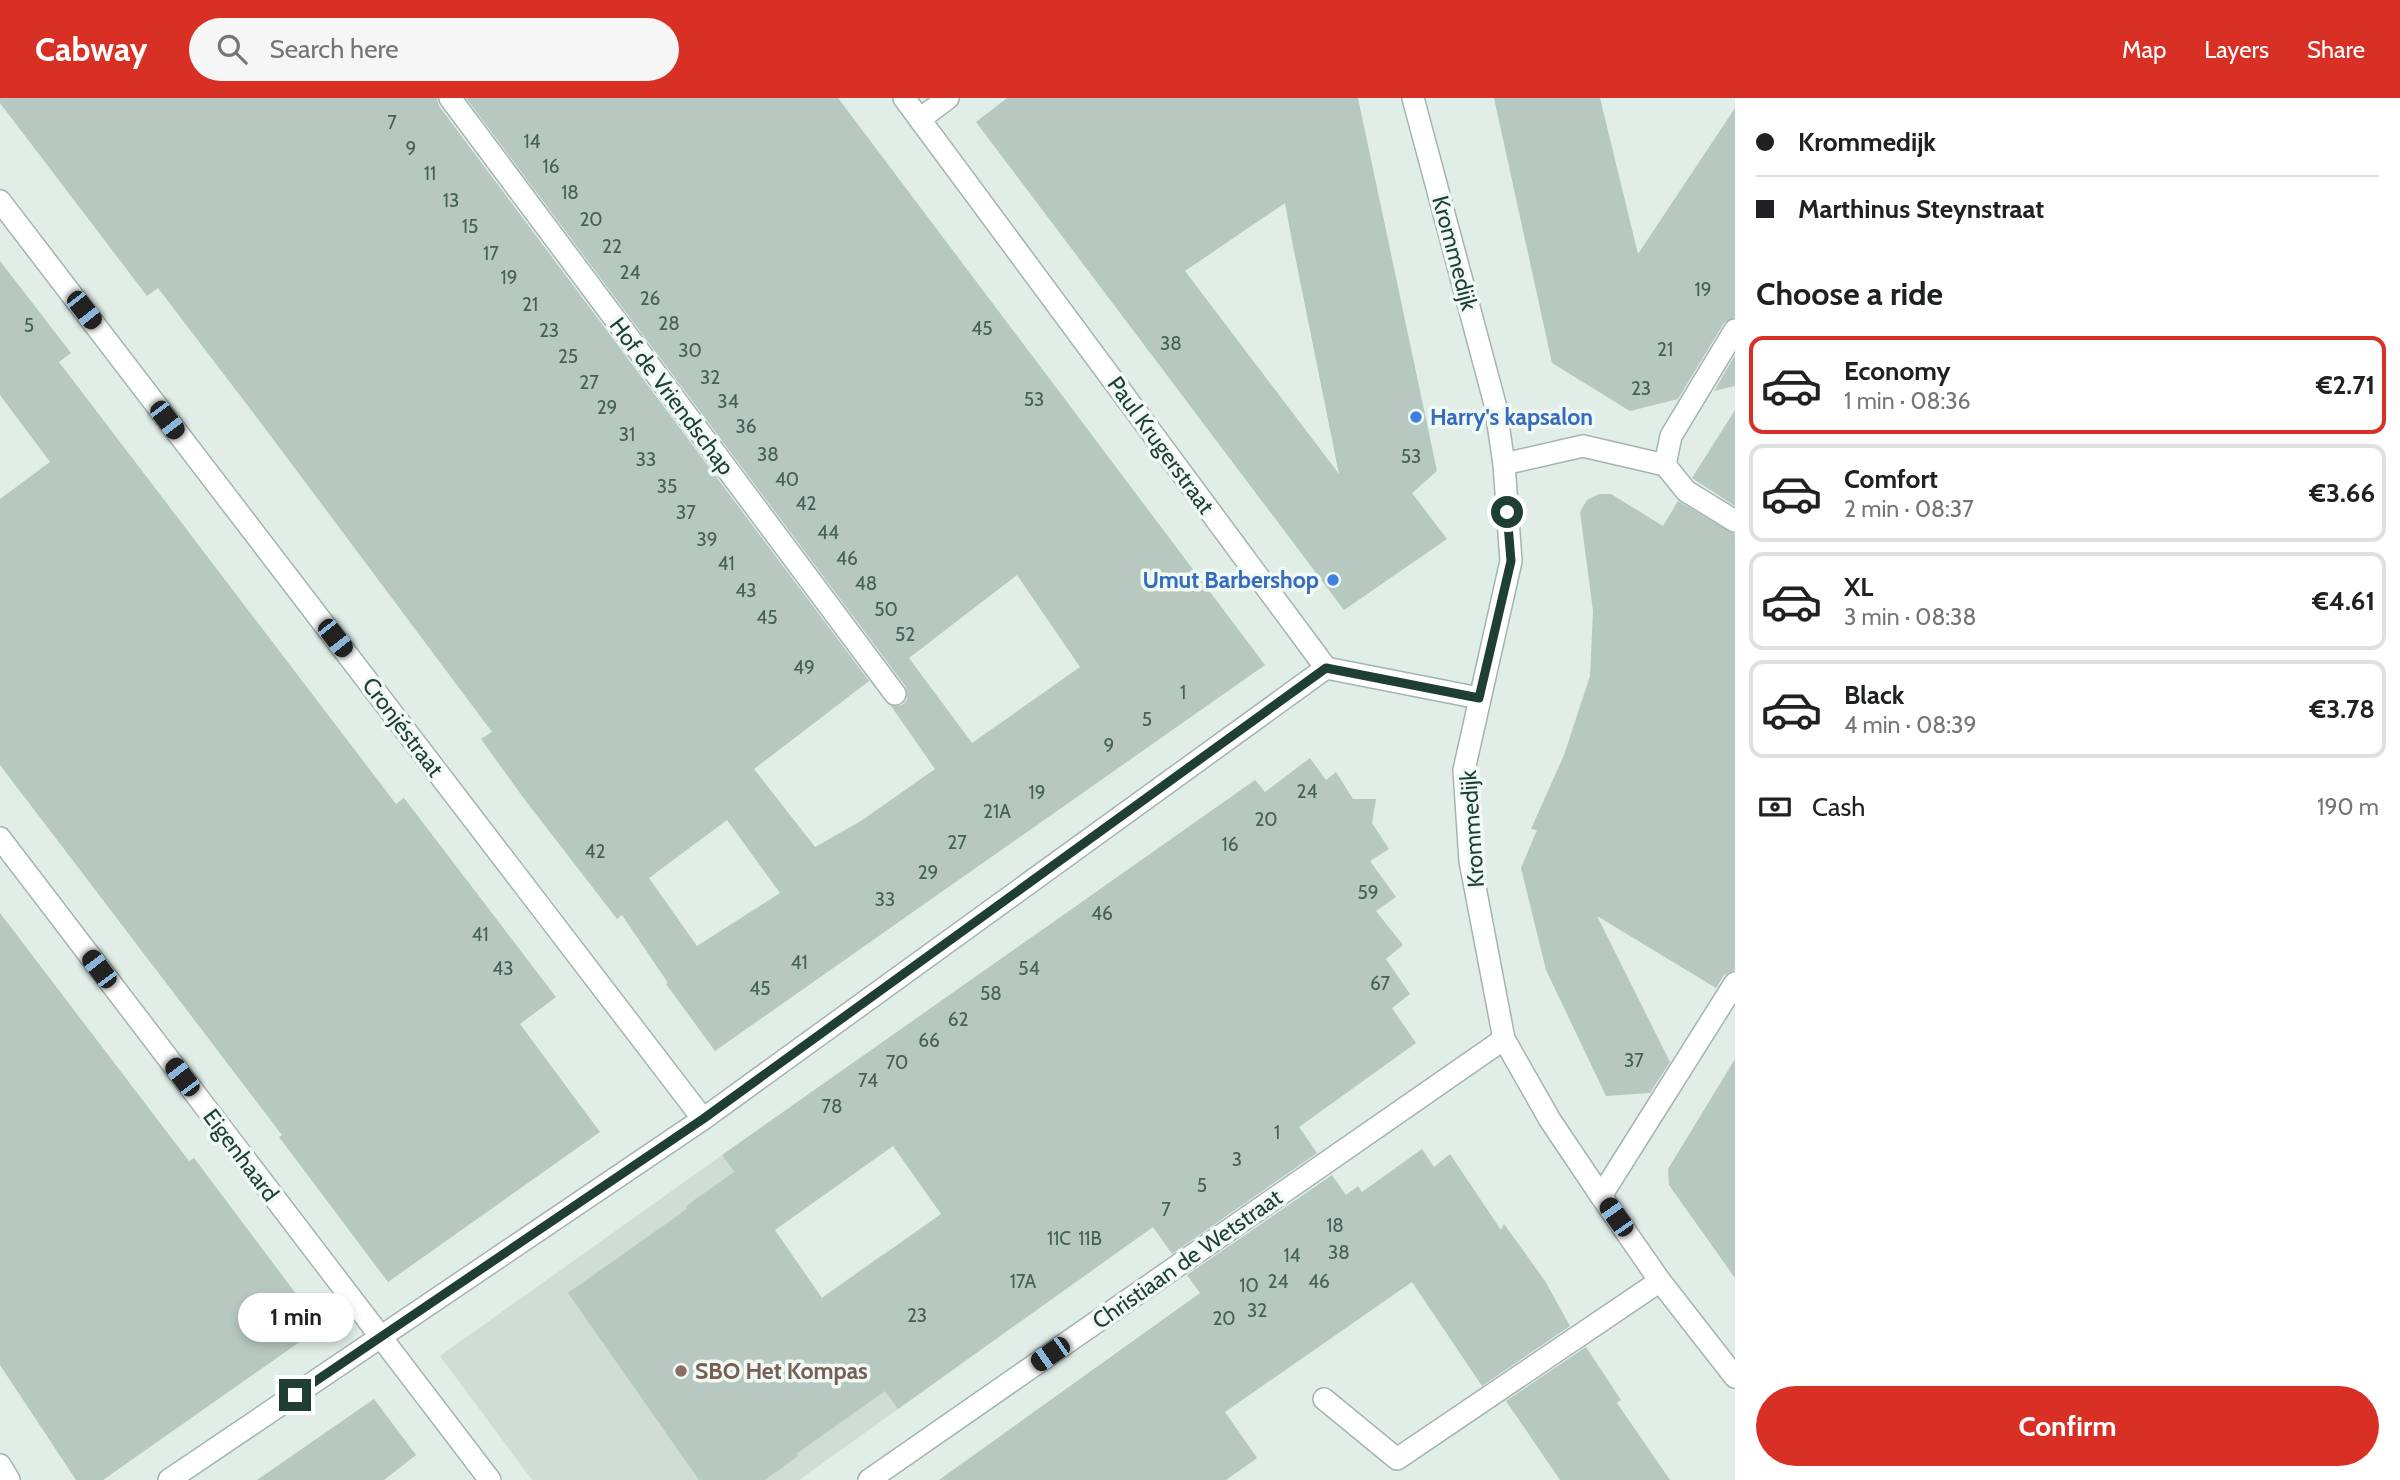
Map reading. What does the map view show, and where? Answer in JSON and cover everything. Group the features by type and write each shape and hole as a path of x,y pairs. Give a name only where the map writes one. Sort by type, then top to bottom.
{"street":[{"name":"Hof de Vriendschap","path":"450,98 895,694"},
{"name":"Paul Krugerstraat","path":"904,98 1326,668"},
{"path":"920,120 948,98"},
{"name":"Krommedijk","path":"1413,98 1495,404 1504,464 1511,561 1464,770 1470,861 1504,1039 1550,1120 1601,1196 1660,1281 1735,1377"},
{"name":"Cronjéstraat","path":"0,201 703,1119"},
{"path":"1665,464 1671,436 1735,330"},
{"path":"1504,464 1583,446 1665,464 1686,491 1735,521"},
{"path":"169,1480 703,1119 1326,668 1479,698"},
{"name":"Eigenhaard","path":"0,838 490,1480"},
{"path":"1601,1196 1735,983"},
{"name":"Christiaan de Wetstraat","path":"869,1480 1504,1039"},
{"path":"1324,1399 1397,1459 1660,1281"},
{"path":"0,1465 9,1480"}],"shaded area":[{"path":"722,1155 820,1299 883,1254 961,1364 799,1480 532,1480 440,1356"}],"building":[{"path":"0,98 437,98 439,106 869,681 754,769 815,847 861,821 935,769 891,706 902,705 907,700 906,687 466,98 838,98 1265,665 715,1051 666,984 668,983 622,915 617,919 522,796 481,739 492,732 267,431 158,288 147,296 0,103","holes":["1017,575 1080,667 972,743 909,658","727,820 780,893 697,946 649,878"]},
{"path":"1007,98 1358,98 1437,471 1412,493 1447,539 1344,610 976,122","holes":["1285,203 1339,474 1185,271"]},
{"path":"1494,98 1600,98 1638,254 1735,108 1735,317 1724,323 1678,399 1630,411 1552,363"},
{"path":"0,261 71,353 59,362 396,804 404,798 556,997 520,1024 600,1132 388,1282 279,1137 282,1135 0,765 0,499 50,462 0,395"},
{"path":"1735,355 1735,386 1714,391"},
{"path":"1735,410 1735,506 1692,478"},
{"path":"1599,494 1611,494 1663,526 1678,501 1735,534 1735,970 1724,975 1716,988 1597,916 1670,1062 1650,1093 1606,1096 1546,970 1521,868 1537,830 1531,829 1564,755 1590,676 1593,611 1580,512 1587,500"},
{"path":"1310,758 1326,780 1336,772 1353,799 1376,799 1372,823 1389,849 1370,861 1396,897 1376,911 1403,945 1386,959 1410,994 1392,1008 1416,1043 1299,1127 1317,1153 1172,1254 1153,1227 898,1409 885,1391 796,1454 798,1456 765,1480 699,1480 568,1293 687,1209 686,1206 734,1172 722,1155 1255,780 1265,792","holes":["893,1146 941,1214 822,1298 775,1230"]},
{"path":"0,913 189,1161 194,1158 321,1327 103,1480 76,1480 0,1365"},
{"path":"1735,1059 1735,1278 1669,1185 1668,1169"},
{"path":"1422,1149 1434,1167 1450,1154 1501,1230 1504,1224 1545,1281 1570,1326 1482,1386 1412,1282 1225,1412 1257,1458 1226,1480 939,1480 1200,1293 1187,1275 1332,1175 1346,1195 1358,1186 1362,1192"},
{"path":"1586,1347 1621,1400 1617,1403 1670,1480 1560,1480 1506,1401"},
{"path":"374,1399 416,1455 384,1480 257,1480"}],"place":[{"name":"Harry's kapsalon","path":"1416,417"},
{"name":"Umut Barbershop","path":"1333,580"},
{"name":"SBO Het Kompas","path":"681,1371"}],"route":[{"path":"295,1395 703,1119 1326,668 1479,698 1511,561 1507,512"}]}
